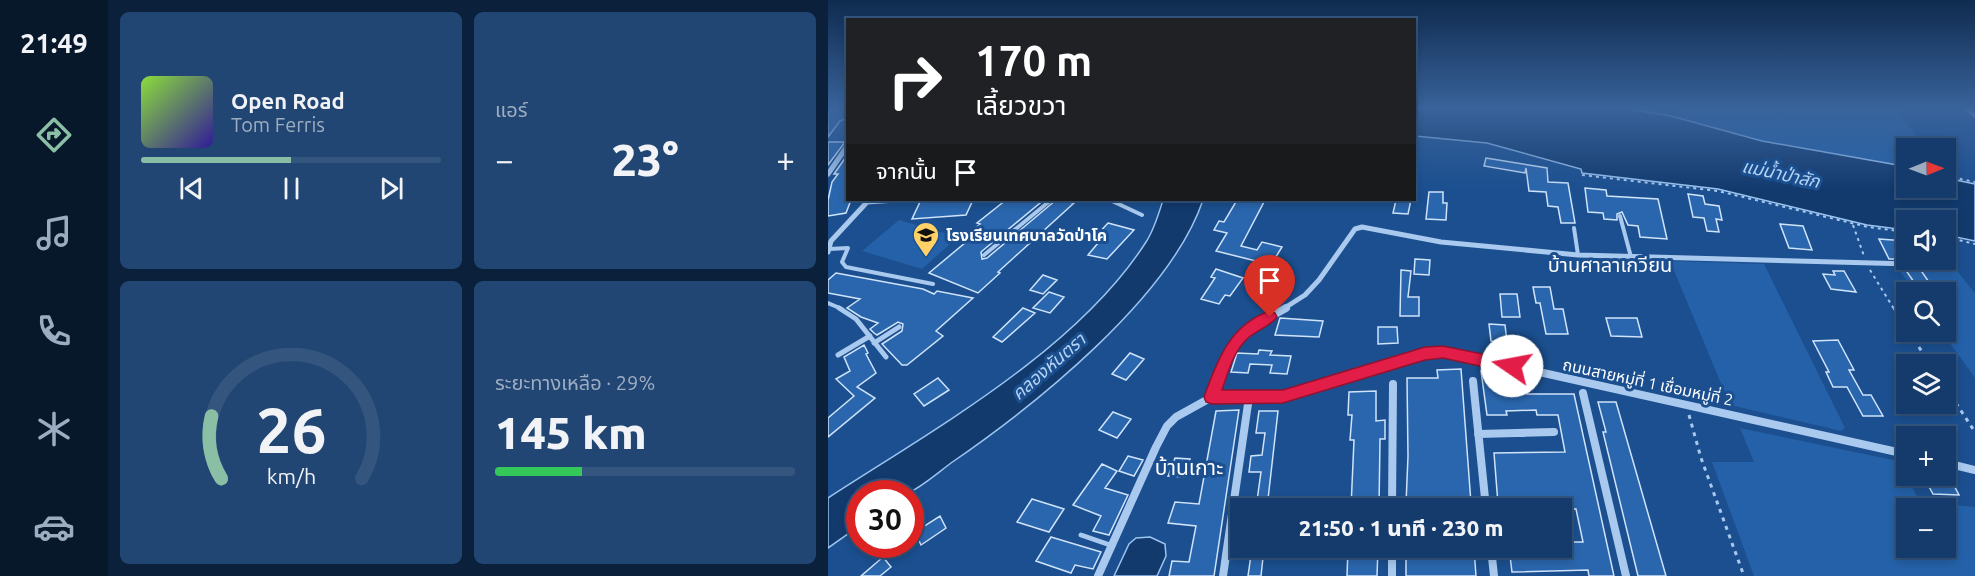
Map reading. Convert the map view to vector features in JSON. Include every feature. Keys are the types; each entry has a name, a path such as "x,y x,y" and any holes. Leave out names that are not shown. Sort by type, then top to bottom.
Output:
{"street":[{"path":"828,174 846,148"},
{"path":"829,251 830,241 868,201"},
{"path":"1212,397 1224,363 1239,337 1254,325 1304,296 1321,279 1355,229 1362,227 1442,242 1578,255 1896,264"},
{"name":"ถนนสายหมู่ที่ 1 เชื่อมหมู่ที่ 2","path":"1098,576 1167,426 1176,417 1212,397 1283,396 1314,389 1425,353 1443,352 1685,403 1896,452"},
{"path":"1473,381 1485,498"},
{"path":"1392,498 1393,384"},
{"path":"1583,393 1626,576"},
{"path":"1223,576 1249,397"},
{"path":"1478,434 1554,432"},
{"path":"1956,465 1975,470"},
{"path":"1392,558 1392,576"},
{"path":"1492,558 1494,576"}],"lane":[{"path":"984,255 1050,201"},
{"path":"1112,201 1142,215"},
{"path":"1620,216 1631,257"},
{"path":"1574,228 1578,255"},
{"path":"829,251 848,248 842,262 846,267 933,284"},
{"path":"828,303 846,309 859,321 886,357"},
{"path":"874,343 899,327"},
{"path":"838,356 870,336"},
{"path":"1081,535 1113,546"}],"path":[{"path":"1582,175 1718,191 1852,224 1896,231"},
{"path":"1956,178 1975,182"},
{"path":"1852,224 1866,264 1896,311"},
{"path":"1956,239 1975,244"},
{"path":"1685,403 1701,458 1744,576"},
{"path":"1956,403 1975,432"}],"shaded area":[{"path":"1743,136 1916,136 1918,138 1896,138 1896,165"},
{"path":"899,220 958,237 922,269 862,251"},
{"path":"1670,261 1764,264 1845,428 1841,431 1730,405"},
{"path":"1899,270 1957,271 1975,293 1975,378 1949,342 1956,342 1956,282 1908,282"},
{"path":"1740,428 1896,461 1896,486 1911,486 1918,498 1896,498 1896,558 1956,558 1956,505 1975,507 1975,576 1754,576 1712,462 1754,462"}],"water":[{"name":"แม่น้ำป่าสัก","path":"1416,136 1743,136 1896,165 1896,198 1956,198 1956,180 1975,184 1975,241 1956,237 1956,210 1896,210 1896,229 1867,225 1718,189 1582,173 1581,169 1487,143"},
{"name":"คลองหันตรา","path":"1163,201 1203,201 1186,237 1161,274 1131,311 1059,381 1021,412 924,483 924,480 856,480 1001,385 1043,352 1082,318 1117,281 1146,242"},
{"path":"846,486 846,535 828,548 828,498"},
{"path":"1150,537 1165,544 1166,556 1157,576 1114,576 1129,544 1136,538"}],"building":[{"path":"828,142 845,142 828,165"},
{"path":"846,157 846,201 851,201 846,213 828,216 828,200 832,182 838,174 834,174"},
{"path":"1486,158 1547,168 1548,182 1568,183 1575,223 1561,223 1558,207 1548,206 1546,192 1529,191 1526,168 1525,173 1484,166"},
{"path":"1585,188 1606,190 1607,196 1658,199 1667,239 1640,237 1638,226 1628,225 1622,212 1617,214 1617,220 1604,219 1603,213 1588,212"},
{"path":"1429,192 1443,192 1443,203 1447,203 1446,220 1426,219"},
{"path":"1688,194 1703,196 1705,204 1719,206 1722,220 1716,219 1719,232 1707,231 1704,218 1693,217"},
{"path":"973,201 966,215 912,219 920,202"},
{"path":"1005,201 1040,203 981,252 982,259 987,258 1055,201 1074,203 978,293 929,273 978,232 973,230 980,224 977,223"},
{"path":"1236,201 1264,201 1241,246 1257,250 1262,242 1282,247 1269,268 1254,265 1256,261 1216,251 1227,233 1214,230 1219,221 1224,222"},
{"path":"1396,201 1411,201 1408,214 1393,213"},
{"path":"1108,223 1134,230 1107,259 1088,255 1103,237 1097,235"},
{"path":"1780,224 1803,226 1812,250 1789,248"},
{"path":"1879,239 1896,240 1896,259 1889,259"},
{"path":"1415,259 1430,260 1429,275 1414,274"},
{"path":"1216,269 1243,278 1230,296 1225,295 1219,304 1201,299 1215,278 1211,277"},
{"path":"1401,270 1411,271 1408,297 1419,297 1419,316 1400,316"},
{"path":"1906,270 1921,270 1929,282 1914,282"},
{"path":"1833,271 1844,271 1856,292 1831,289 1823,274 1835,275"},
{"path":"836,273 923,289 934,294 937,291 973,298 936,331 943,336 907,365 902,365 882,344 902,331 903,324 898,322 877,335 874,333 870,329 878,323 861,317 847,308 860,299 828,293 828,280"},
{"path":"1043,275 1057,280 1043,294 1030,290"},
{"path":"1533,287 1550,287 1554,309 1563,309 1568,334 1546,334 1540,303 1536,303"},
{"path":"1049,292 1064,297 1050,313 1033,308"},
{"path":"1500,294 1517,294 1520,317 1502,317"},
{"path":"1023,308 1035,313 1002,342 993,337"},
{"path":"1280,318 1323,321 1319,337 1275,335"},
{"path":"1606,318 1637,318 1642,337 1611,336"},
{"path":"1489,324 1505,325 1507,342 1491,341"},
{"path":"1378,327 1397,327 1398,343 1378,344"},
{"path":"1838,340 1854,370 1849,370 1863,395 1871,395 1883,416 1863,416 1847,387 1833,387 1826,372 1829,372 1813,341"},
{"path":"864,345 876,373 857,387 875,398 828,437 828,418 854,396 836,379 850,371 844,357"},
{"path":"1259,350 1272,351 1270,355 1291,356 1287,374 1270,373 1272,365 1250,364 1248,373 1231,372 1237,353 1258,354"},
{"path":"1130,353 1144,359 1126,380 1112,374"},
{"path":"1461,369 1471,498 1406,498 1407,378 1438,378 1437,370"},
{"path":"1481,371 1492,371 1494,384 1503,384 1503,389 1526,389 1527,394 1574,394 1614,576 1589,576 1588,570 1512,572 1510,558 1572,558 1572,542 1583,542 1576,509 1572,509 1572,498 1498,498 1494,453 1565,452 1558,415 1537,415 1536,410 1506,411 1507,415 1487,415"},
{"path":"938,378 949,390 924,406 914,394"},
{"path":"1376,391 1376,421 1385,420 1385,439 1380,439 1379,498 1351,498 1354,440 1350,440 1352,415 1348,415 1349,392"},
{"path":"1598,402 1616,402 1666,576 1638,576 1603,432 1606,432"},
{"path":"1239,410 1214,576 1169,576 1172,561 1189,562 1196,526 1168,523 1175,502 1199,504 1216,411"},
{"path":"1259,411 1278,411 1268,498 1257,498 1261,472 1249,472 1251,456 1262,455 1265,433 1256,433"},
{"path":"1113,412 1131,419 1117,438 1099,430"},
{"path":"1128,456 1143,460 1134,476 1119,471"},
{"path":"1175,458 1190,459 1185,477 1168,476"},
{"path":"1102,464 1117,471 1105,488 1128,495 1109,535 1093,531 1101,516 1073,505"},
{"path":"1929,486 1954,486 1959,495 1933,494"},
{"path":"1032,499 1064,509 1049,532 1017,522"},
{"path":"940,516 946,528 924,543 924,526"},
{"path":"1051,537 1101,552 1093,569 1075,565 1071,573 1036,561"},
{"path":"882,558 891,567 880,576 861,576"},
{"path":"1251,558 1263,558 1261,576 1248,576"},
{"path":"1348,558 1378,558 1377,576 1347,576"},
{"path":"1406,558 1475,558 1476,576 1406,576"}],"place":[{"name":"โรงเรียนเทศบาลวัดป่าโค","path":"926,258"}],"district":[{"name":"บ้านศาลาเกวียน","path":"1610,264"},
{"name":"บ้านเกาะ","path":"1189,467"}],"route":[{"path":"1270,317 1254,325 1239,337 1224,363 1212,397 1283,396 1314,389 1425,353 1443,352 1512,366"}]}
